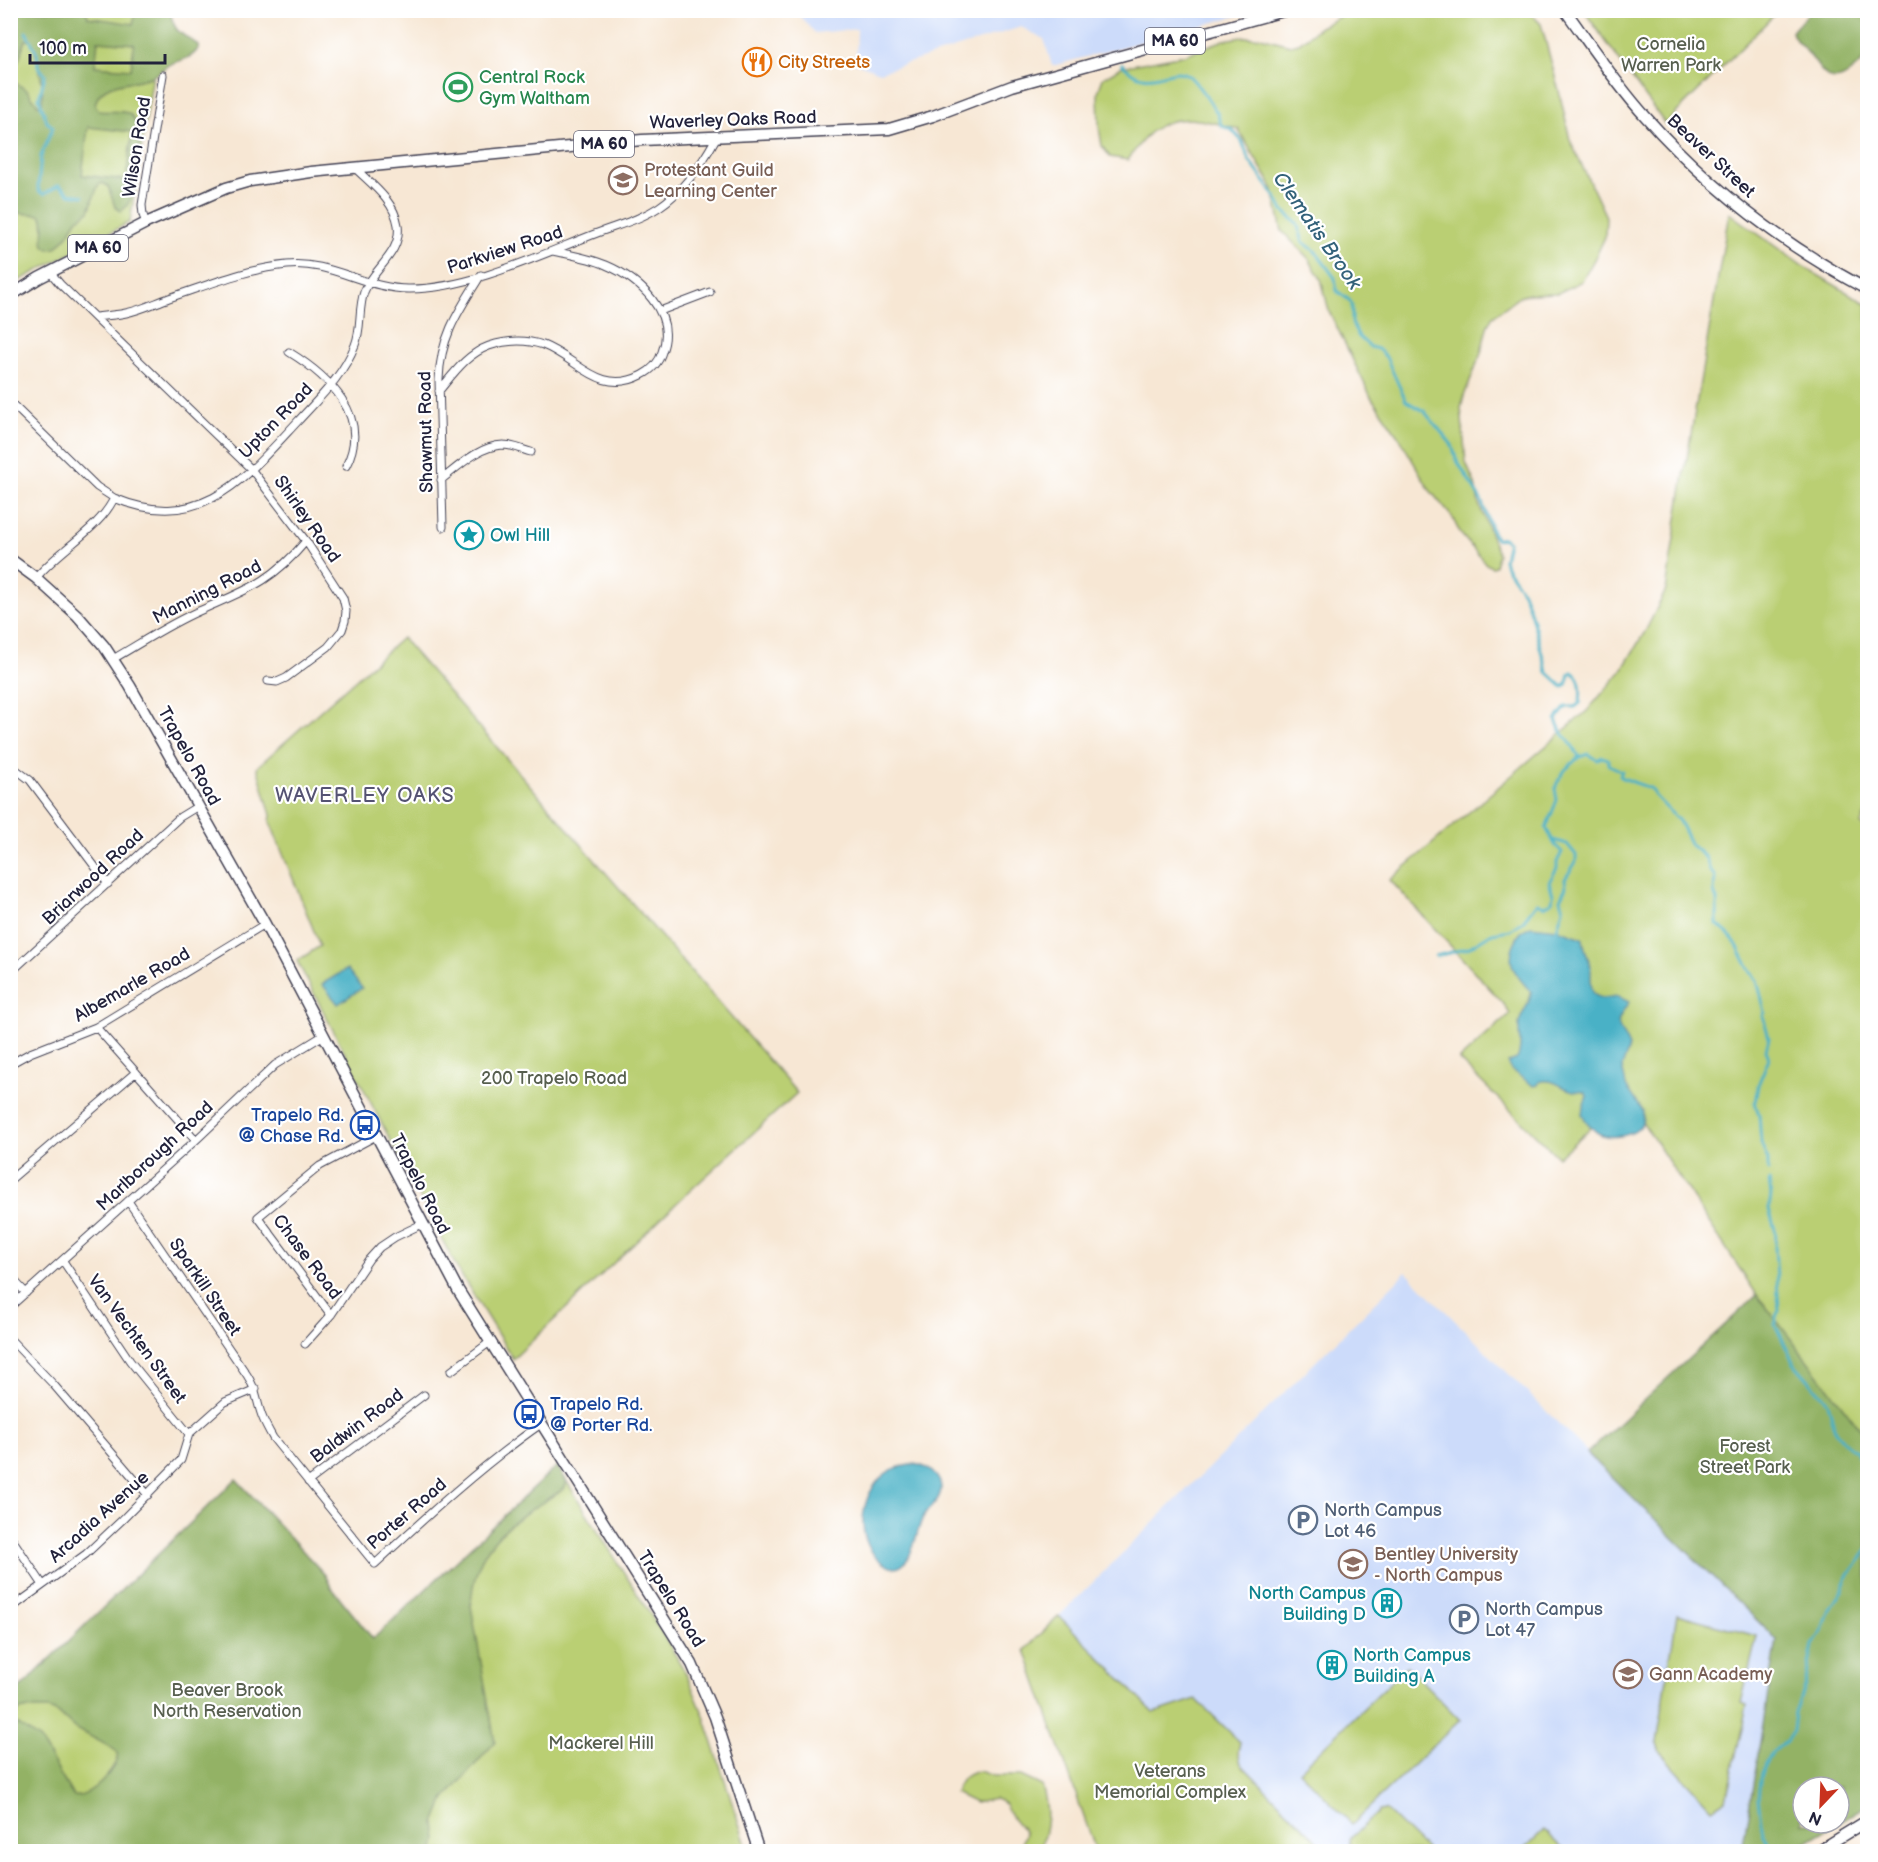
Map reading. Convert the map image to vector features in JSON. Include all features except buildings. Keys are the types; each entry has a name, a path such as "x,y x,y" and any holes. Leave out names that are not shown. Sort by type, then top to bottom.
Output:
{"main road":[{"name":"Waverley Oaks Road","path":"10,296 50,272 146,223 226,188 250,181 355,168 642,140 899,127 1020,83 1287,10"},
{"name":"Beaver Street","path":"1565,10 1644,116 1703,175 1782,238 1868,290"},
{"name":"Trapelo Road","path":"10,559 36,578 77,615 113,659 138,698 265,924 458,1290 699,1677 720,1730 759,1851"},
{"path":"1816,1851 1868,1820"}],"street":[{"name":"Wilson Road","path":"146,223 142,205 164,75"},
{"name":"Parkview Road","path":"95,317 128,313 232,276 286,265 316,266 393,288 410,289 454,284 553,251 638,219 660,207 686,182 708,153 716,138"},
{"name":"Upton Road","path":"10,402 97,487 114,498 153,509 182,508 211,500 229,489 252,469 332,385 344,369 355,345 361,322 363,295 369,283 391,254 398,236 399,226 396,217 386,199 355,168"},
{"path":"439,391 461,364 477,351 498,343 518,340 544,346 585,372 604,380 621,382 638,377 653,368 662,353 666,331 660,311 642,289 616,270 596,261 553,251"},
{"name":"Shirley Road","path":"50,272 252,469 306,541 343,598 346,611 345,621 342,630 328,646 286,678 277,682 268,681"},
{"name":"Shawmut Road","path":"442,527 439,371 443,345 457,314 481,276"},
{"path":"660,311 710,292"},
{"path":"288,352 332,385 348,411 354,432 354,448 346,466"},
{"path":"441,480 473,456 490,447 510,446 531,452"},
{"path":"36,578 51,561 100,518 114,498"},
{"name":"Manning Road","path":"113,659 198,611 250,590 274,574 306,541"},
{"path":"10,765 30,780 108,884"},
{"name":"Briarwood Road","path":"10,973 180,817 198,806"},
{"name":"Albemarle Road","path":"10,1064 30,1053 96,1027 265,924"},
{"path":"96,1027 196,1140"},
{"name":"Marlborough Road","path":"10,1307 196,1140 275,1065 324,1035"},
{"path":"10,1180 135,1072"},
{"name":"Chase Road","path":"331,1315 258,1217 320,1166 376,1136"},
{"name":"Sparkill Street","path":"128,1201 256,1389"},
{"path":"305,1344 331,1315 380,1247 422,1224"},
{"name":"Van Vechten Street","path":"63,1261 130,1361 189,1434"},
{"path":"10,1276 26,1293"},
{"path":"10,1339 53,1384 148,1495"},
{"path":"451,1371 490,1342"},
{"path":"189,1434 225,1402 256,1389"},
{"name":"Porter Road","path":"256,1389 263,1418 273,1438 375,1564 469,1480 541,1424"},
{"name":"Baldwin Road","path":"308,1482 424,1395"},
{"name":"Arcadia Avenue","path":"10,1609 86,1554 148,1495 181,1460 189,1434"},
{"path":"10,1536 43,1585"}],"shaded area":[{"path":"795,11 1255,11 1052,66 1044,39 1021,27 880,72 856,63 857,29 815,33"},
{"path":"1406,1272 1777,1640 1742,1851 1327,1851 1241,1764 1239,1747 1154,1714 1059,1616"}],"green space":[{"path":"11,10 86,11 88,17 133,24 136,11 170,11 174,25 180,33 199,46 192,55 170,64 153,76 110,87 98,97 95,106 99,111 128,113 136,123 139,165 133,194 128,205 121,211 115,207 108,186 103,183 98,185 89,211 77,220 68,235 56,248 49,249 44,246 44,222 41,215 18,213 11,186 11,80 27,90 41,106 42,82 31,41 25,40 19,60 15,62 11,59 11,28 17,22 11,15","holes":["98,41 134,44 131,69 95,66","88,127 132,132 126,180 82,175"]},
{"path":"1527,10 1541,24 1570,140 1606,217 1605,237 1582,281 1558,293 1529,294 1519,297 1492,317 1464,396 1461,408 1466,463 1498,554 1495,566 1492,567 1486,564 1460,533 1452,517 1429,489 1399,437 1371,397 1329,311 1321,279 1309,259 1282,231 1272,186 1238,129 1194,120 1172,121 1149,134 1128,160 1110,157 1102,146 1098,92 1103,78 1121,67 1184,55 1224,40 1242,37 1261,37 1290,45 1299,43 1320,27 1350,11"},
{"path":"10,11 163,11 130,222 11,285"},
{"name":"Cornelia Warren Park","path":"1584,11 1778,11 1665,124"},
{"path":"1809,11 1867,11 1869,38 1867,53 1852,71 1844,76 1837,79 1827,76 1793,36 1792,32"},
{"path":"1729,213 1804,267 1867,304 1868,808 1861,824 1868,833 1867,1438 1757,1295 1626,1097 1558,1157 1459,1060 1510,1014 1503,1003 1390,880 1588,710 1622,670 1646,630 1666,590"},
{"name":"200 Trapelo Road","path":"402,638 797,1093 682,1198 513,1359 458,1270 297,961 320,946 270,822 271,815 257,767"},
{"name":"Forest Street Park","path":"1757,1295 1867,1438 1867,1805 1851,1815 1851,1775 1791,1775 1791,1835 1818,1835 1791,1851 1742,1851 1777,1640 1587,1453"},
{"name":"Beaver Brook North Reservation","path":"557,1466 687,1675 704,1716 748,1851 11,1852 11,1697 236,1479 325,1575 331,1587 373,1639"},
{"name":"Beaver Brook North Reservation","path":"557,1466 567,1482 564,1489 513,1523 488,1549 479,1565 471,1606 495,1742 445,1799 435,1823 437,1840 433,1851 11,1851 11,1697 236,1479 325,1575 331,1587 373,1639","holes":["23,1709 49,1709 58,1713 73,1727 118,1753 113,1767 102,1782 80,1796 73,1796 40,1740 16,1723 14,1717"]},
{"path":"1677,1614 1757,1636 1741,1703 1747,1705 1726,1800 1712,1809 1660,1752 1657,1743"},
{"name":"Veterans Memorial Complex","path":"1059,1616 1154,1713 1196,1699 1240,1742 1238,1752 1241,1764 1327,1851 1096,1851 1025,1650"},
{"path":"1407,1666 1460,1720 1352,1824 1299,1771"},
{"path":"979,1771 993,1776 1021,1776 1042,1786 1047,1819 1040,1851 1018,1851 1025,1834 1013,1820 1005,1804 995,1799 975,1803 955,1793 964,1778"},
{"path":"1386,1810 1428,1851 1358,1851 1351,1845 1350,1839 1379,1811"},
{"path":"1544,1830 1566,1851 1522,1851"}],"water":[{"path":"1531,926 1557,929 1583,939 1590,964 1592,991 1598,997 1617,996 1629,1002 1618,1025 1629,1047 1622,1067 1626,1086 1643,1111 1641,1125 1634,1132 1613,1136 1598,1133 1582,1115 1587,1096 1585,1092 1569,1090 1548,1081 1539,1082 1534,1086 1511,1070 1507,1063 1517,1059 1519,1055 1519,1024 1531,992 1514,969 1512,950 1519,934"},
{"path":"347,969 362,988 338,1004 322,984"},
{"path":"915,1464 927,1468 936,1476 940,1481 940,1493 922,1519 909,1558 897,1568 889,1567 871,1551 866,1540 863,1516 866,1504 870,1493 885,1474 895,1468"}],"waterway":[{"path":"26,32 37,53 38,66 45,75 39,98 47,122 53,127 41,156 38,188 44,194 59,185 70,194 83,196"},
{"name":"Clematis Brook","path":"1122,64 1141,77 1150,78 1173,72 1188,75 1212,105 1222,126 1231,129 1242,141 1249,160 1283,211 1297,223 1303,242 1315,251 1335,278 1337,291 1352,304 1352,323 1359,337 1386,357 1406,401 1424,411 1452,445 1456,459 1481,500 1493,534 1497,539 1503,538 1508,542 1504,559 1506,567 1523,592 1547,672 1563,687 1567,684 1569,674 1572,672 1578,678 1581,690 1580,703 1575,707 1566,707 1556,720 1561,730 1579,757 1589,754 1597,760 1602,757 1608,759 1609,765 1622,771 1620,776 1652,789 1655,796 1679,821 1691,845 1706,858 1710,871 1715,876 1717,924 1733,939 1750,972 1757,980 1765,1012 1763,1016 1769,1038 1766,1050 1769,1058 1758,1085 1755,1102 1759,1115 1761,1143 1768,1160 1768,1171"},
{"path":"1436,956 1468,948 1492,933 1510,930 1523,921 1537,903 1544,906 1552,902 1553,895 1549,882 1562,852 1555,845 1546,828 1557,800 1555,789 1557,783 1565,770 1579,757"},
{"path":"1553,840 1567,844 1576,855 1576,862 1565,879 1566,887 1560,899 1563,909 1557,929"},
{"name":"Clematis Brook","path":"1769,1181 1771,1195 1769,1209 1776,1233 1779,1311 1775,1324 1793,1362 1828,1402 1835,1431 1849,1447 1856,1451 1862,1462 1863,1470 1868,1474"},
{"path":"1773,1852 1763,1834 1761,1823 1758,1798 1761,1772 1773,1752 1787,1740 1793,1731 1795,1712 1805,1685 1813,1645 1823,1630 1830,1609 1843,1589 1848,1576 1868,1549"},
{"path":"10,1847 20,1852"}],"place":[{"name":"City Streets","path":"757,62"},
{"name":"Central Rock Gym Waltham","path":"458,87"},
{"name":"Protestant Guild Learning Center","path":"623,180"},
{"name":"Owl Hill","path":"469,535"},
{"name":"Trapelo Rd. @ Chase Rd.","path":"365,1125"},
{"name":"Trapelo Rd. @ Porter Rd.","path":"529,1414"},
{"name":"North Campus Lot 46","path":"1303,1520"},
{"name":"Bentley University - North Campus","path":"1353,1564"},
{"name":"North Campus Building D","path":"1387,1603"},
{"name":"North Campus Lot 47","path":"1464,1619"},
{"name":"North Campus Building A","path":"1332,1665"},
{"name":"Gann Academy","path":"1628,1674"}],"district":[{"name":"WAVERLEY OAKS","path":"365,796"}],"park label":[{"name":"Mackerel Hill","path":"601,1743"}]}
